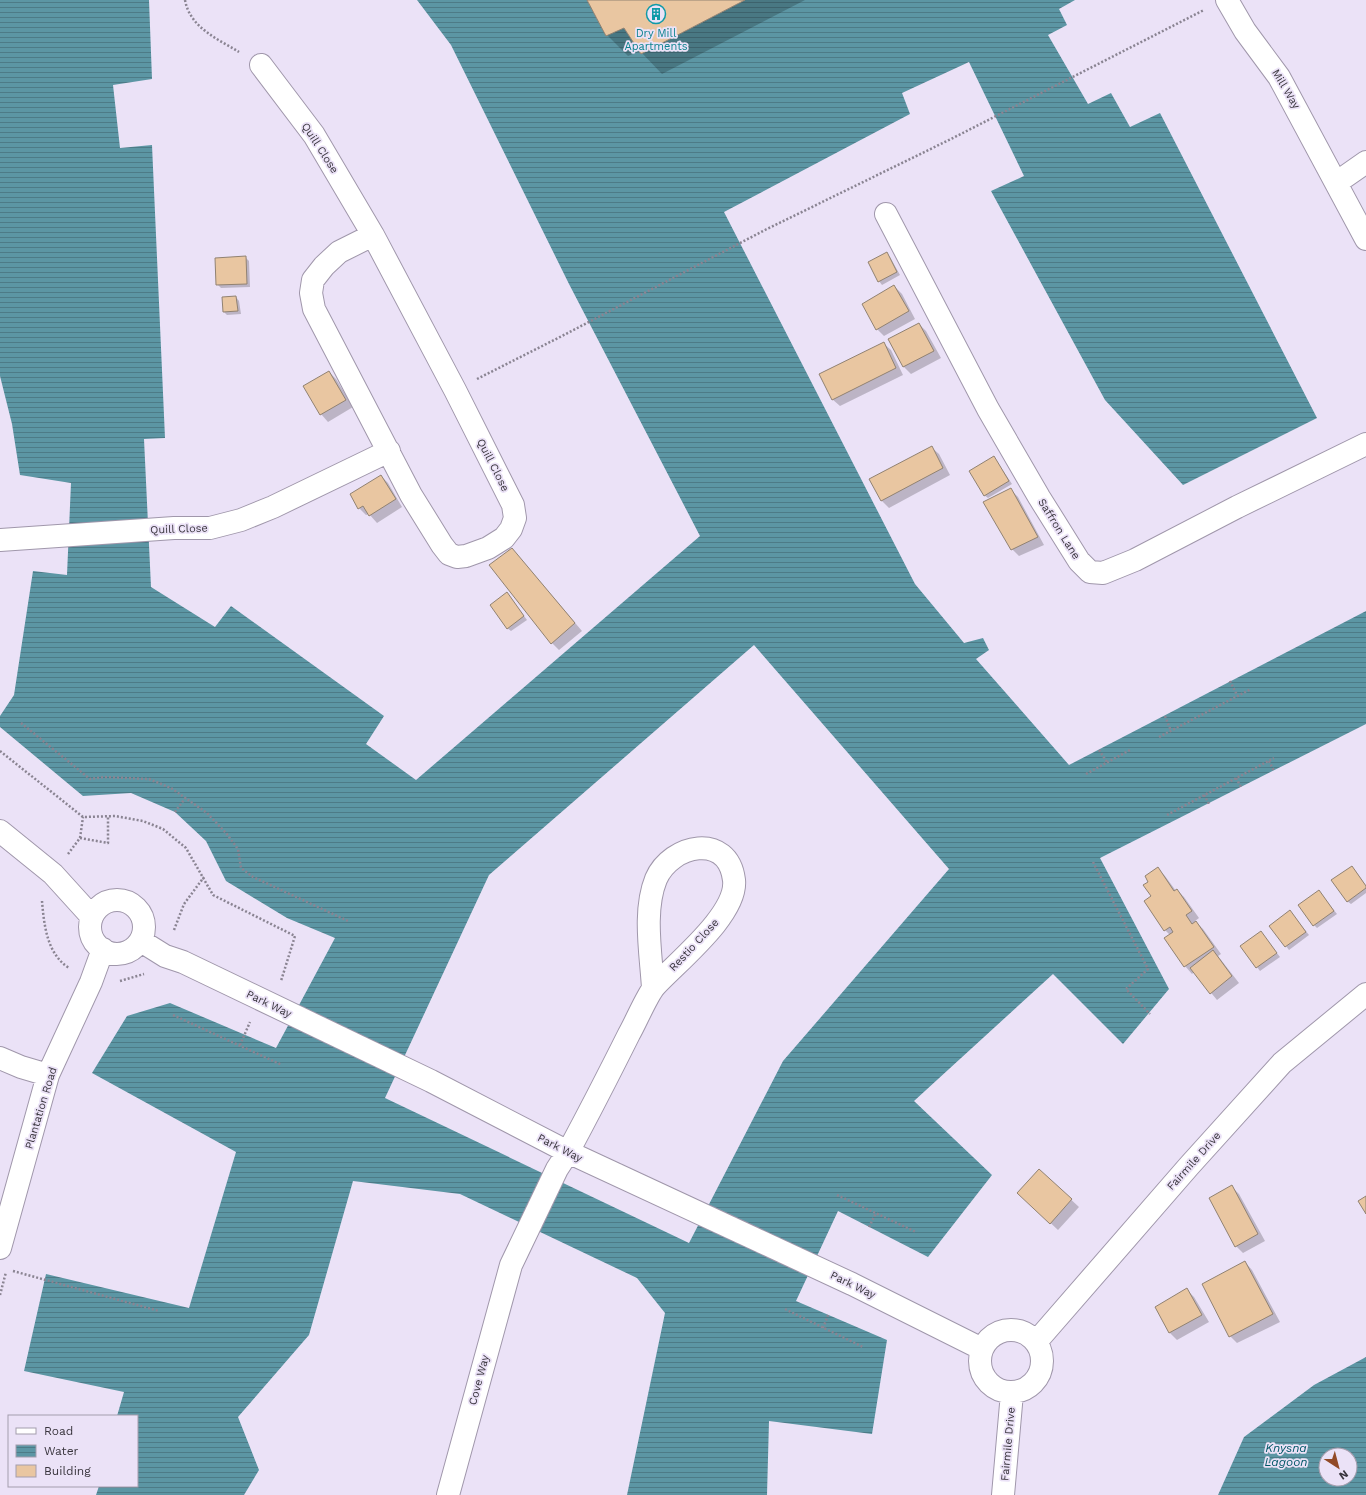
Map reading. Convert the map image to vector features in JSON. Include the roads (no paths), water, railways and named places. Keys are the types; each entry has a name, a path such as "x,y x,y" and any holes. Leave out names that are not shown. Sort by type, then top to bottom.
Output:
{"street":[{"name":"Mill Way","path":"1218,4 1245,31 1280,77 1366,239"},
{"name":"Quill Close","path":"260,65 314,135 373,236 455,390 513,505 514,518 511,529 504,538 488,548 466,556 457,557 450,554 442,545 411,495 314,309 312,293 313,280 324,266 339,252 373,236"},
{"path":"1336,183 1366,162"},
{"name":"Saffron Lane","path":"886,214 988,409 1039,497 1079,561 1090,572 1103,573 1130,563 1237,507 1366,444"},
{"name":"Quill Close","path":"0,540 174,528 210,528 241,520 273,507 389,451"},
{"path":"0,831 53,874 92,917"},
{"name":"Restio Close","path":"563,1161 654,988 712,928 726,910 735,887 733,872 728,860 717,850 692,848 677,856 663,868 656,879 651,897 649,921 654,988"},
{"path":"112,900 121,900 130,903 142,915 144,924 141,941 136,946 123,952 116,953 103,949 96,943 92,935 92,917 97,909 104,903 112,900"},
{"name":"Park Way","path":"141,941 165,956 183,962 274,1007 431,1081 563,1161 690,1209 852,1284 982,1349"},
{"name":"Plantation Road","path":"0,1248 48,1075 91,982 103,949"},
{"name":"Fairmile Drive","path":"1036,1342 1189,1166 1282,1062 1366,994"},
{"path":"0,1058 21,1067 48,1075"},
{"name":"Cove Way","path":"448,1495 511,1265 563,1161"},
{"path":"1014,1329 1026,1333 1036,1342 1042,1352 1043,1363 1040,1374 1033,1384 1024,1390 1012,1393 1000,1391 989,1384 982,1374 979,1361 982,1349 989,1338 1001,1331 1014,1329"},
{"name":"Fairmile Drive","path":"1003,1495 1012,1393"}],"water":[{"path":"0,0 149,0 152,79 113,85 120,148 152,145 165,438 144,439 151,587 215,627 231,606 384,716 366,744 416,780 700,536 569,284 451,45 417,0 587,0 606,35 624,28 641,54 745,0 1075,0 1059,9 1067,25 1048,35 1088,104 1111,93 1130,127 1160,113 1317,418 1183,485 1105,400 991,191 1024,176 969,62 902,93 910,114 724,212 915,584 964,643 983,638 989,650 976,659 1069,765 1366,611 1366,724 1100,858 1169,989 1123,1044 1053,974 914,1101 992,1175 928,1257 838,1211 796,1301 887,1340 872,1434 769,1421 767,1495 627,1495 665,1313 637,1278 460,1194 353,1181 309,1335 238,1417 259,1470 244,1495 96,1495 99,1487 138,1487 138,1415 117,1415 124,1392 24,1371 46,1274 189,1308 236,1152 92,1073 127,1016 170,1003 276,1048 335,938 287,918 226,881 206,841 175,812 131,793 83,796 0,727 0,716 14,695 33,571 67,575 71,483 20,475 12,424 0,376","holes":["754,645 949,869 783,1061 689,1243 385,1098 489,875"]},
{"name":"Knysna Lagoon","path":"1366,1357 1366,1495 1218,1495 1244,1437 1314,1385"}],"place":[{"name":"Dry Mill Apartments","path":"656,14"}]}
